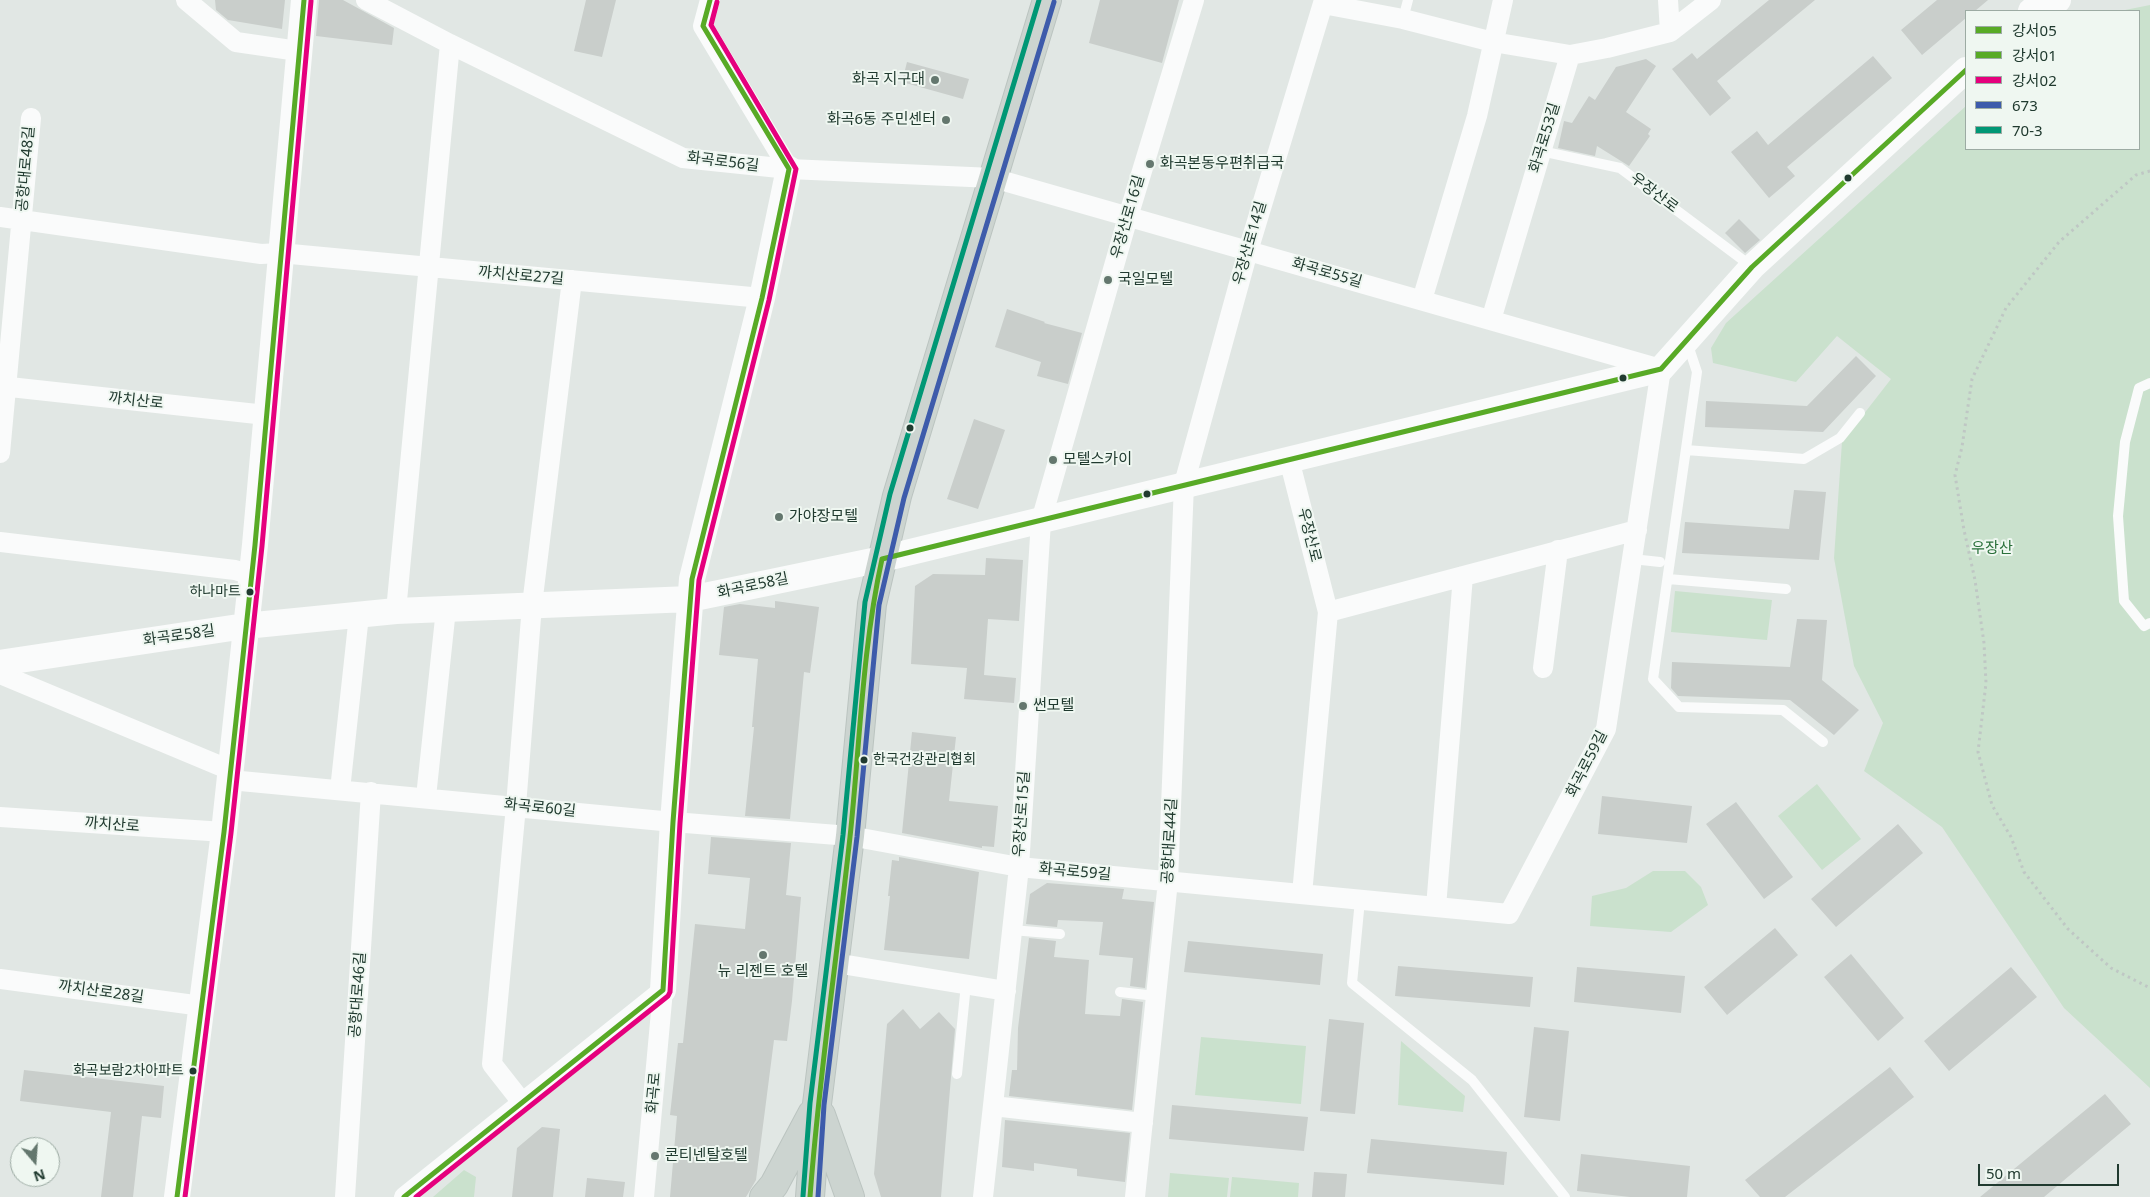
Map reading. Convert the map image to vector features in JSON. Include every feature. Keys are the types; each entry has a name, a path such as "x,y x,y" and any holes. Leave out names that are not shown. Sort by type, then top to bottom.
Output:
{"main road":[{"path":"810,1197 817,1104 850,836 872,604 897,496 1047,0"},
{"path":"764,1197 774,1184 817,1104"},
{"path":"817,1104 850,1197"}],"street":[{"path":"186,0 236,42 298,51"},
{"path":"177,1197 224,832 251,575 304,0"},
{"name":"화곡로56길","path":"366,0 450,44 684,158 789,169 993,178"},
{"path":"404,1197 663,990 673,822 692,579 762,298 789,169 703,26 710,0"},
{"name":"우장산로16길","path":"1041,521 1128,216 1194,0"},
{"path":"1422,300 1477,116 1502,0"},
{"path":"1668,0 1670,32"},
{"path":"1570,55 1670,32 1711,0"},
{"path":"2033,10 2058,0"},
{"name":"우장산로14길","path":"1184,484 1248,251 1324,2 1493,42 1570,55"},
{"path":"396,611 450,44"},
{"name":"화곡로53길","path":"1491,320 1570,55"},
{"path":"882,559 1661,369 1752,267 1965,71"},
{"name":"공항대로48길","path":"0,453 3,387 31,118"},
{"name":"화곡로55길","path":"993,178 1661,369"},
{"name":"공항대로48길","path":"0,218 21,221"},
{"path":"21,221 261,254 280,253"},
{"name":"까치산로27길","path":"280,253 762,298"},
{"path":"522,1101 492,1064 532,606 572,280"},
{"name":"화곡로59길","path":"850,836 1019,867 1509,914 1606,729 1661,369"},
{"name":"까치산로","path":"3,387 266,415"},
{"name":"우장산로","path":"1289,459 1328,612"},
{"name":"공항대로44길","path":"1135,1197 1168,881 1184,484"},
{"name":"우장산로15길","path":"983,1197 1019,867 1041,521"},
{"path":"1302,894 1328,612 1637,530"},
{"path":"0,542 235,570 251,575"},
{"path":"1543,668 1558,550"},
{"name":"화곡로58길","path":"0,663 245,626 396,611 690,599 882,559"},
{"path":"1436,907 1463,576"},
{"path":"426,798 446,609"},
{"path":"340,790 359,615"},
{"path":"0,674 230,775"},
{"name":"화곡로60길","path":"230,775 340,790 673,822 850,836"},
{"name":"공항대로46길","path":"345,1197 371,792"},
{"name":"까치산로","path":"0,817 224,832"},
{"path":"835,963 1006,991"},
{"name":"까치산로28길","path":"0,979 202,1006"},
{"name":"화곡로","path":"644,1197 663,990"},
{"path":"993,1106 1143,1124"}],"lane":[{"path":"1403,20 1408,0"},
{"name":"우장산로","path":"1541,152 1620,168 1752,267"},
{"path":"1686,341 1697,372 1653,679 1679,707 1783,710 1823,742"},
{"path":"2150,383 2139,388 2125,442 2118,516 2124,601 2144,626 2150,623"},
{"path":"1686,450 1804,459 1840,438 1860,413"},
{"path":"1632,559 1660,562"},
{"path":"1668,579 1786,589"},
{"path":"1360,900 1352,983 1472,1080 1565,1197"},
{"path":"1012,930 1060,934"},
{"path":"957,1074 966,984"},
{"path":"1120,992 1156,996"}],"path":[{"path":"2150,171 2136,175 2059,242 2006,308 1972,379 1956,475 1984,643 1986,683 1978,752 1992,805 2011,837 2024,872 2068,929 2111,968 2150,988"}],"green space":[{"name":"우장산","path":"2150,5 2150,1088 2064,1008 1942,827 1864,771 1883,723 1854,666 1834,558 1842,442 1891,379 1837,336 1796,382 1713,363 1711,348 1726,323 1965,107 1965,150 2140,150 2140,10 2125,10"},
{"path":"1675,591 1772,600 1767,640 1671,632"},
{"path":"1817,784 1861,839 1822,870 1778,816"},
{"path":"1653,871 1685,871 1701,887 1708,905 1671,932 1590,926 1592,896 1626,888"},
{"path":"1201,1037 1306,1046 1301,1104 1195,1095"},
{"path":"1401,1041 1465,1096 1463,1112 1398,1105"},
{"path":"464,1170 476,1177 474,1197 433,1197"},
{"path":"1170,1173 1229,1178 1227,1197 1168,1197"},
{"path":"1232,1177 1299,1183 1298,1197 1230,1197"}],"building":[{"path":"215,0 285,0 282,29 228,20 216,10"},
{"path":"319,0 343,0 394,28 392,45 316,36"},
{"path":"586,0 616,0 602,57 574,51"},
{"path":"1100,0 1179,0 1162,63 1089,43"},
{"path":"1769,0 1815,0 1717,81 1731,98 1710,116 1672,69 1692,53 1697,59"},
{"path":"1937,0 1988,0 1976,10 1965,10 1965,19 1922,55 1901,30"},
{"path":"1873,56 1892,78 1787,167 1795,176 1769,198 1731,152 1757,131 1768,145"},
{"path":"1646,59 1656,66 1626,112 1651,129 1648,134 1650,136 1629,166 1597,146 1595,156 1558,148 1564,121 1572,123 1589,96 1595,100 1616,67"},
{"name":"화곡 지구대","path":"907,62 969,79 963,99 902,82"},
{"path":"1739,219 1760,240 1745,253 1725,233"},
{"path":"1007,309 1044,323 1082,333 1068,384 1037,376 1041,362 995,347"},
{"path":"1856,356 1876,376 1823,432 1705,427 1706,401 1807,406"},
{"path":"974,419 1005,430 978,509 947,499"},
{"path":"1794,490 1826,492 1819,560 1682,553 1685,522 1789,529"},
{"path":"986,558 1023,560 1019,621 988,619 984,675 1016,678 1014,703 964,699 967,668 911,664 915,586 933,574 985,575"},
{"path":"775,601 819,607 810,673 804,672 790,819 745,816 754,727 752,727 758,659 719,655 724,607 740,604 775,608"},
{"path":"1797,619 1827,620 1822,680 1859,710 1834,735 1790,700 1678,696 1671,688 1672,662 1790,667"},
{"path":"912,732 956,737 949,801 998,806 994,847 982,846 982,848 902,833"},
{"path":"1602,796 1692,806 1687,843 1598,834"},
{"path":"1736,802 1793,877 1764,899 1706,824"},
{"path":"1898,824 1923,853 1836,927 1811,899"},
{"path":"711,837 791,843 786,895 801,897 792,1001 787,1041 774,1040 756,1180 746,1197 670,1197 677,1116 670,1115 678,1043 683,1043 695,924 745,929 750,878 708,874"},
{"path":"899,857 979,872 969,959 884,950 892,860 899,861"},
{"path":"1047,883 1124,889 1122,899 1154,902 1145,988 1130,986 1133,958 1099,955 1103,922 1058,920 1057,927 1026,924 1030,894"},
{"path":"1775,928 1798,955 1727,1015 1704,987"},
{"path":"1029,938 1056,941 1054,957 1089,960 1085,1014 1120,1016 1122,999 1143,1002 1132,1110 1009,1096 1012,1070 1017,1070 1018,1028"},
{"path":"1188,941 1323,954 1320,985 1184,972"},
{"path":"1851,954 1904,1018 1878,1041 1824,977"},
{"path":"1398,966 1533,977 1530,1007 1395,996"},
{"path":"1577,967 1685,976 1681,1013 1574,1002"},
{"path":"2011,967 2037,997 1949,1071 1924,1041"},
{"path":"903,1009 920,1029 939,1012 955,1029 941,1197 881,1197 874,1174 887,1024"},
{"path":"1329,1019 1364,1023 1355,1114 1320,1111"},
{"path":"1534,1027 1569,1031 1560,1121 1524,1117"},
{"path":"1890,1067 1914,1097 1785,1197 1760,1197 1745,1180"},
{"path":"24,1070 164,1086 161,1118 142,1116 133,1197 101,1197 111,1112 20,1101"},
{"path":"2105,1094 2131,1124 2044,1197 1980,1197"},
{"path":"1172,1105 1308,1117 1304,1151 1169,1139"},
{"path":"1005,1120 1130,1133 1125,1182 1077,1176 1077,1169 1034,1163 1034,1171 1002,1167"},
{"path":"542,1127 560,1129 553,1197 512,1197 517,1148"},
{"path":"1371,1139 1507,1152 1504,1185 1367,1173"},
{"path":"1581,1154 1690,1166 1687,1197 1630,1197 1577,1191"},
{"path":"1314,1172 1347,1174 1345,1197 1312,1197"},
{"path":"587,1178 625,1182 623,1197 585,1197"}],"transit line":[{"name":"강서01","path":"177,1197 224,832 255,545 304,0"},
{"name":"강서01","path":"404,1197 663,990 673,822 692,579 762,298 789,169 703,26 710,0"},
{"name":"70-3","path":"803,1196 810,1103 843,835 865,602 890,494 1039,0"},
{"name":"강서02","path":"185,1197 231,833 262,546 311,1"},
{"name":"강서02","path":"416,1197 668,996 670,992 680,823 699,580 769,300 796,169 711,25 717,2"},
{"name":"673","path":"818,1197 824,1105 857,837 879,605 904,498 1054,2"},
{"name":"강서05","path":"882,559 1661,369 1752,267 1965,71"},
{"name":"강서05","path":"810,1197 823,1062 850,837 866,662 875,593 882,559"}],"place":[{"name":"화곡 지구대","path":"935,80"},
{"name":"화곡6동 주민센터","path":"946,120"},
{"name":"화곡본동우편취급국","path":"1150,164"},
{"name":"국일모텔","path":"1108,280"},
{"name":"모텔스카이","path":"1053,460"},
{"name":"가야장모텔","path":"779,517"},
{"name":"하나마트","path":"250,592"},
{"name":"썬모텔","path":"1023,706"},
{"name":"한국건강관리협회","path":"864,760"},
{"name":"뉴 리젠트 호텔","path":"763,955"},
{"name":"화곡보람2차아파트","path":"193,1071"},
{"name":"콘티넨탈호텔","path":"655,1156"}]}
